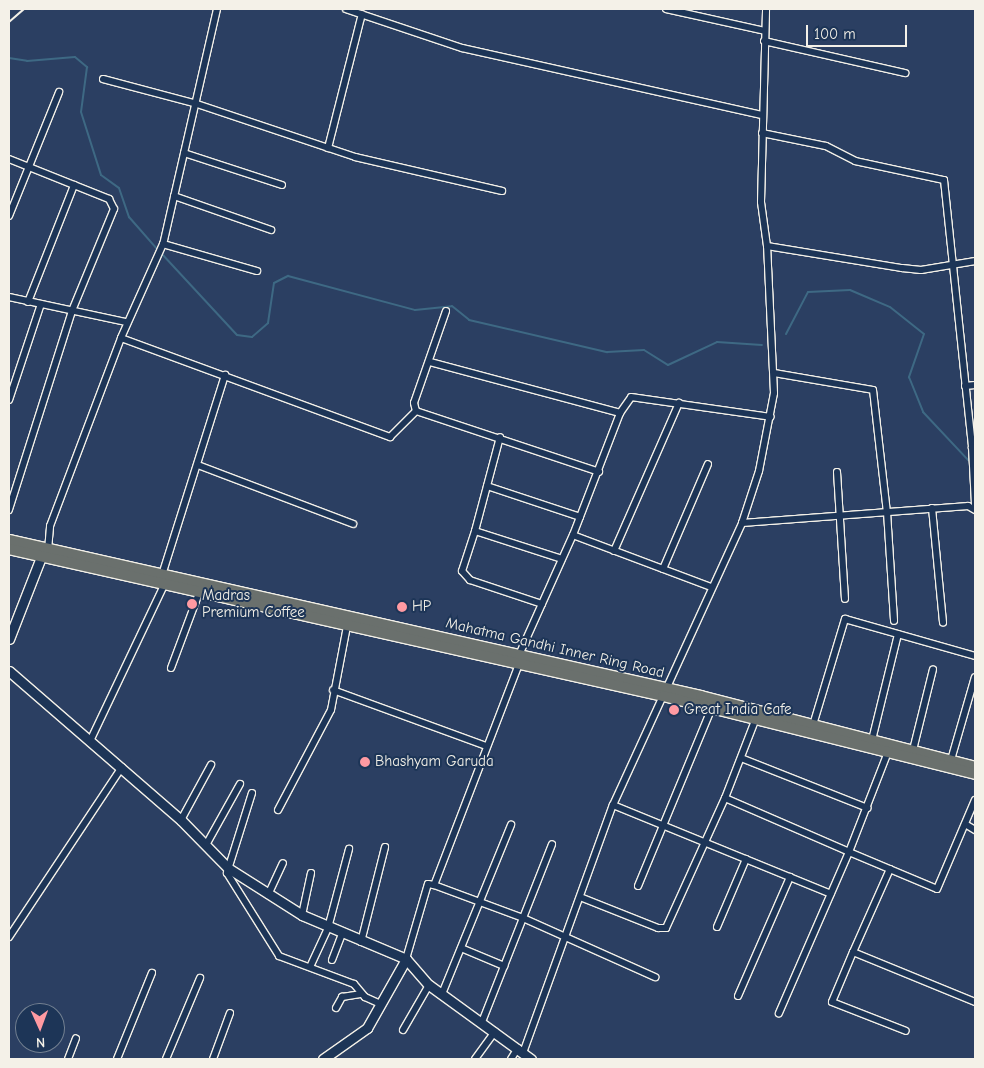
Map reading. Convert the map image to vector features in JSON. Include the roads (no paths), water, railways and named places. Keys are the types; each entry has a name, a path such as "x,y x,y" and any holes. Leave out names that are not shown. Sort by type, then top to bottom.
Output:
{"main road":[{"name":"Mahatma Gandhi Inner Ring Road","path":"9,540 44,554"},
{"name":"Mahatma Gandhi Inner Ring Road","path":"9,549 44,554 519,659 812,725 975,766"},
{"name":"Mahatma Gandhi Inner Ring Road","path":"163,580 200,593 347,626 519,659"},
{"name":"Mahatma Gandhi Inner Ring Road","path":"665,692 712,707 975,774"}],"street":[{"path":"9,639 44,554 50,526 126,322 162,246 184,153 198,104 217,9"},
{"path":"346,9 462,48 761,115"},
{"path":"666,9 764,31"},
{"path":"511,1059 520,1050 580,897 613,805 711,587 742,523 760,472 771,417 774,373 767,246 761,202 761,115 766,9"},
{"path":"328,148 362,14"},
{"path":"764,41 905,73"},
{"path":"104,80 198,104 328,148 502,191"},
{"path":"9,216 59,92"},
{"path":"762,133 826,146 855,161 941,178 946,184 966,386 974,445 975,505"},
{"path":"184,153 282,185"},
{"path":"9,159 109,199 114,209 72,311 9,510"},
{"path":"28,302 74,185"},
{"path":"174,196 270,230"},
{"path":"162,246 257,271"},
{"path":"767,246 921,270 953,263 975,261"},
{"path":"9,298 126,322"},
{"path":"9,400 41,304"},
{"path":"416,410 414,403 430,362 446,311"},
{"path":"121,338 225,375 390,438 416,410"},
{"path":"430,362 620,414"},
{"path":"774,373 873,390 887,512 894,621"},
{"path":"91,739 163,580 225,375"},
{"path":"966,386 975,385"},
{"path":"434,885 519,659 573,536 626,402 634,397 771,417"},
{"path":"614,551 679,403"},
{"path":"416,410 599,472"},
{"path":"500,437 475,531 462,571 470,580 542,604"},
{"path":"663,569 708,464"},
{"path":"198,465 353,524"},
{"path":"836,472 845,599"},
{"path":"487,486 580,517"},
{"path":"742,523 932,508 968,506 975,510"},
{"path":"932,508 943,622"},
{"path":"475,531 562,559"},
{"path":"573,536 711,587"},
{"path":"171,668 200,593"},
{"path":"812,725 846,619 975,656"},
{"path":"278,810 331,710 347,626"},
{"path":"872,740 898,634"},
{"path":"913,750 933,669"},
{"path":"9,671 91,739 182,820 228,868 302,915 342,934 406,959 429,985 531,1059"},
{"path":"952,760 975,677"},
{"path":"334,690 486,746"},
{"path":"638,886 712,707"},
{"path":"580,897 658,928 666,928 725,798 756,718"},
{"path":"779,1013 849,852 888,752"},
{"path":"740,758 867,808"},
{"path":"182,820 211,765"},
{"path":"9,937 122,767"},
{"path":"206,845 240,784"},
{"path":"252,793 227,873 276,953 283,959 354,984 362,994 381,1004"},
{"path":"725,798 937,889 975,800"},
{"path":"613,805 831,894"},
{"path":"965,824 975,830"},
{"path":"442,994 511,825"},
{"path":"482,1022 552,844"},
{"path":"361,942 385,847"},
{"path":"310,967 328,928 349,849"},
{"path":"717,927 746,859"},
{"path":"268,895 283,863"},
{"path":"890,869 852,952 832,1002 906,1031"},
{"path":"302,915 312,873"},
{"path":"738,996 790,877"},
{"path":"323,1059 367,1028 406,959 428,884 523,918 563,939 655,978"},
{"path":"332,960 342,934"},
{"path":"461,948 504,966"},
{"path":"852,952 975,1002"},
{"path":"117,1059 152,973"},
{"path":"166,1059 200,978"},
{"path":"403,1030 429,985"},
{"path":"336,1008 342,997 362,994"},
{"path":"213,1059 230,1013"},
{"path":"475,1058 495,1032"},
{"path":"68,1059 76,1038"},
{"path":"475,1058 484,1059"}],"waterway":[{"path":"9,58 27,61 75,57 87,67 81,112 101,175 119,188 129,217 158,250"},
{"path":"162,254 237,335 252,337 268,323 274,283 288,276 415,310 452,306 469,320 607,352 644,350 668,365 717,342 762,345"},
{"path":"786,334 808,292 850,290 890,307 924,334 909,377 923,412 968,460"}],"railway":[{"path":"9,22 24,9"}],"place":[{"name":"Madras Premium Coffee","path":"192,604"},
{"name":"HP","path":"402,607"},
{"name":"Great India Cafe","path":"674,710"},
{"name":"Bhashyam Garuda","path":"365,762"}]}
